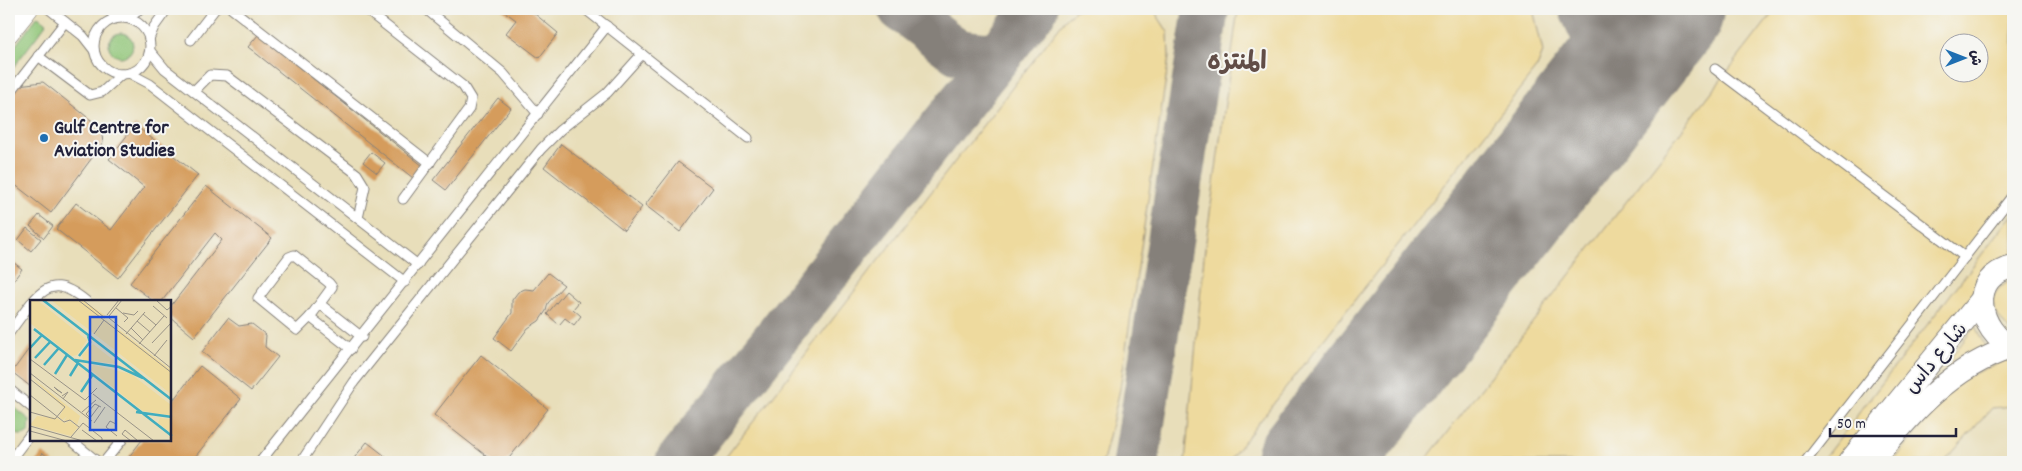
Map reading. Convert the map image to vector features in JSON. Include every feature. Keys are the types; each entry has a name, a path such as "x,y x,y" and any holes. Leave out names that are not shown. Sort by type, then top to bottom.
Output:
{"street":[{"path":"9,34 29,9"},
{"name":"شارع داس","path":"1849,462 1982,298 1984,290 1994,276 2012,266"},
{"path":"1982,298 1983,316 1990,328 2001,341 2012,348"},
{"name":"شارع داس","path":"1872,462 1943,385 1975,362 2012,348"}],"lane":[{"path":"49,9 83,36 94,50 100,64 114,73 125,74 145,81 405,282"},
{"path":"106,9 143,27 149,40 150,51 161,65 418,265"},
{"path":"94,50 95,38 100,28 109,20 123,18 140,9"},
{"path":"149,40 154,27 167,9"},
{"path":"191,40 215,9"},
{"path":"232,9 430,163"},
{"path":"365,9 463,86 470,94 469,109 404,199"},
{"path":"426,9 503,73 538,114"},
{"path":"585,9 748,138"},
{"path":"9,94 65,22"},
{"path":"260,462 362,337 607,26"},
{"path":"38,56 90,94 102,92 125,74 142,65 150,51"},
{"path":"301,462 354,382 541,149 560,130 607,93 642,54"},
{"path":"1715,69 1965,257"},
{"path":"194,91 210,76 222,74 227,76 357,174 365,187 358,218"},
{"path":"1805,462 2013,195"},
{"path":"291,255 298,257 331,285 331,290 320,304 299,329 294,330 258,298 259,293 291,255"},
{"path":"34,300 46,289 62,286 70,289 85,300"},
{"path":"320,304 362,337"},
{"path":"9,333 30,305"},
{"path":"310,317 351,350"},
{"path":"9,389 30,406"},
{"path":"9,462 30,434"},
{"path":"72,441 98,462"},
{"path":"104,462 121,441"},
{"path":"9,445 17,451"}],"green space":[{"path":"38,16 47,23 9,73 9,54"},
{"path":"121,33 130,36 133,45 130,54 121,57 112,54 109,45 112,36"},
{"path":"9,403 30,420 29,431 26,433 19,435 9,429"}],"sand":[{"path":"1077,9 1153,9 1168,32 1169,57 1120,389 1103,462 722,462 1067,17"},
{"path":"1238,9 1533,9 1543,52 1537,67 1228,462 1185,462 1204,256"},
{"path":"1776,9 2013,9 2013,194 1804,462 1424,462"},
{"path":"2013,214 2013,253 1991,269 1852,462 1821,462"},
{"path":"2013,280 2013,333 1996,312 1993,298 1996,292"},
{"path":"1975,326 1986,348 1948,361"},
{"path":"2005,360 2013,362 2013,406 1992,408 1944,462 1893,462 1957,381"}],"building":[{"path":"501,9 529,9 558,33 539,58 506,33 516,20"},
{"path":"258,35 423,166 413,178 248,47"},
{"path":"43,82 101,128 103,143 51,213 9,180 9,98 18,85"},
{"path":"498,98 511,108 446,190 433,180"},
{"path":"135,125 198,175 118,278 56,229 76,203 111,230 144,187 109,159"},
{"path":"561,144 642,207 624,230 544,167"},
{"path":"371,152 385,163 377,173 363,162"},
{"path":"678,162 713,188 680,232 645,205"},
{"path":"206,186 272,238 194,337 171,318 171,306 222,240 215,233 163,300 152,300 130,283"},
{"path":"39,215 53,226 44,238 30,226"},
{"path":"27,228 41,239 31,251 18,240"},
{"path":"9,259 22,269 13,281 9,278"},
{"path":"548,273 564,285 548,303 546,311 539,321 528,328 511,351 494,338 512,313 512,300 518,292 525,289 534,290"},
{"path":"566,291 579,302 573,309 581,316 574,325 565,318 559,325 547,314"},
{"path":"228,318 239,326 252,324 266,335 265,347 278,357 251,391 202,352"},
{"path":"30,347 30,386 12,372"},
{"path":"481,355 548,409 506,462 494,462 434,415"},
{"path":"200,366 241,399 191,462 134,462 128,458 141,441 171,441 171,403"},
{"path":"367,442 393,462 351,462"},
{"path":"43,453 54,462 36,462"}],"taxiway":[{"path":"901,9 958,52 985,55 1001,53"},
{"path":"678,462 1035,9"},
{"path":"1136,462 1206,9"},
{"path":"1576,125 1598,79 1596,39 1582,9"},
{"path":"1617,9 1626,11 1636,9"}],"runway":[{"path":"1313,462 1667,9"}],"place":[{"name":"Gulf Centre for Aviation Studies","path":"44,138"}],"district":[{"name":"المنتزه","path":"1237,60"}]}
